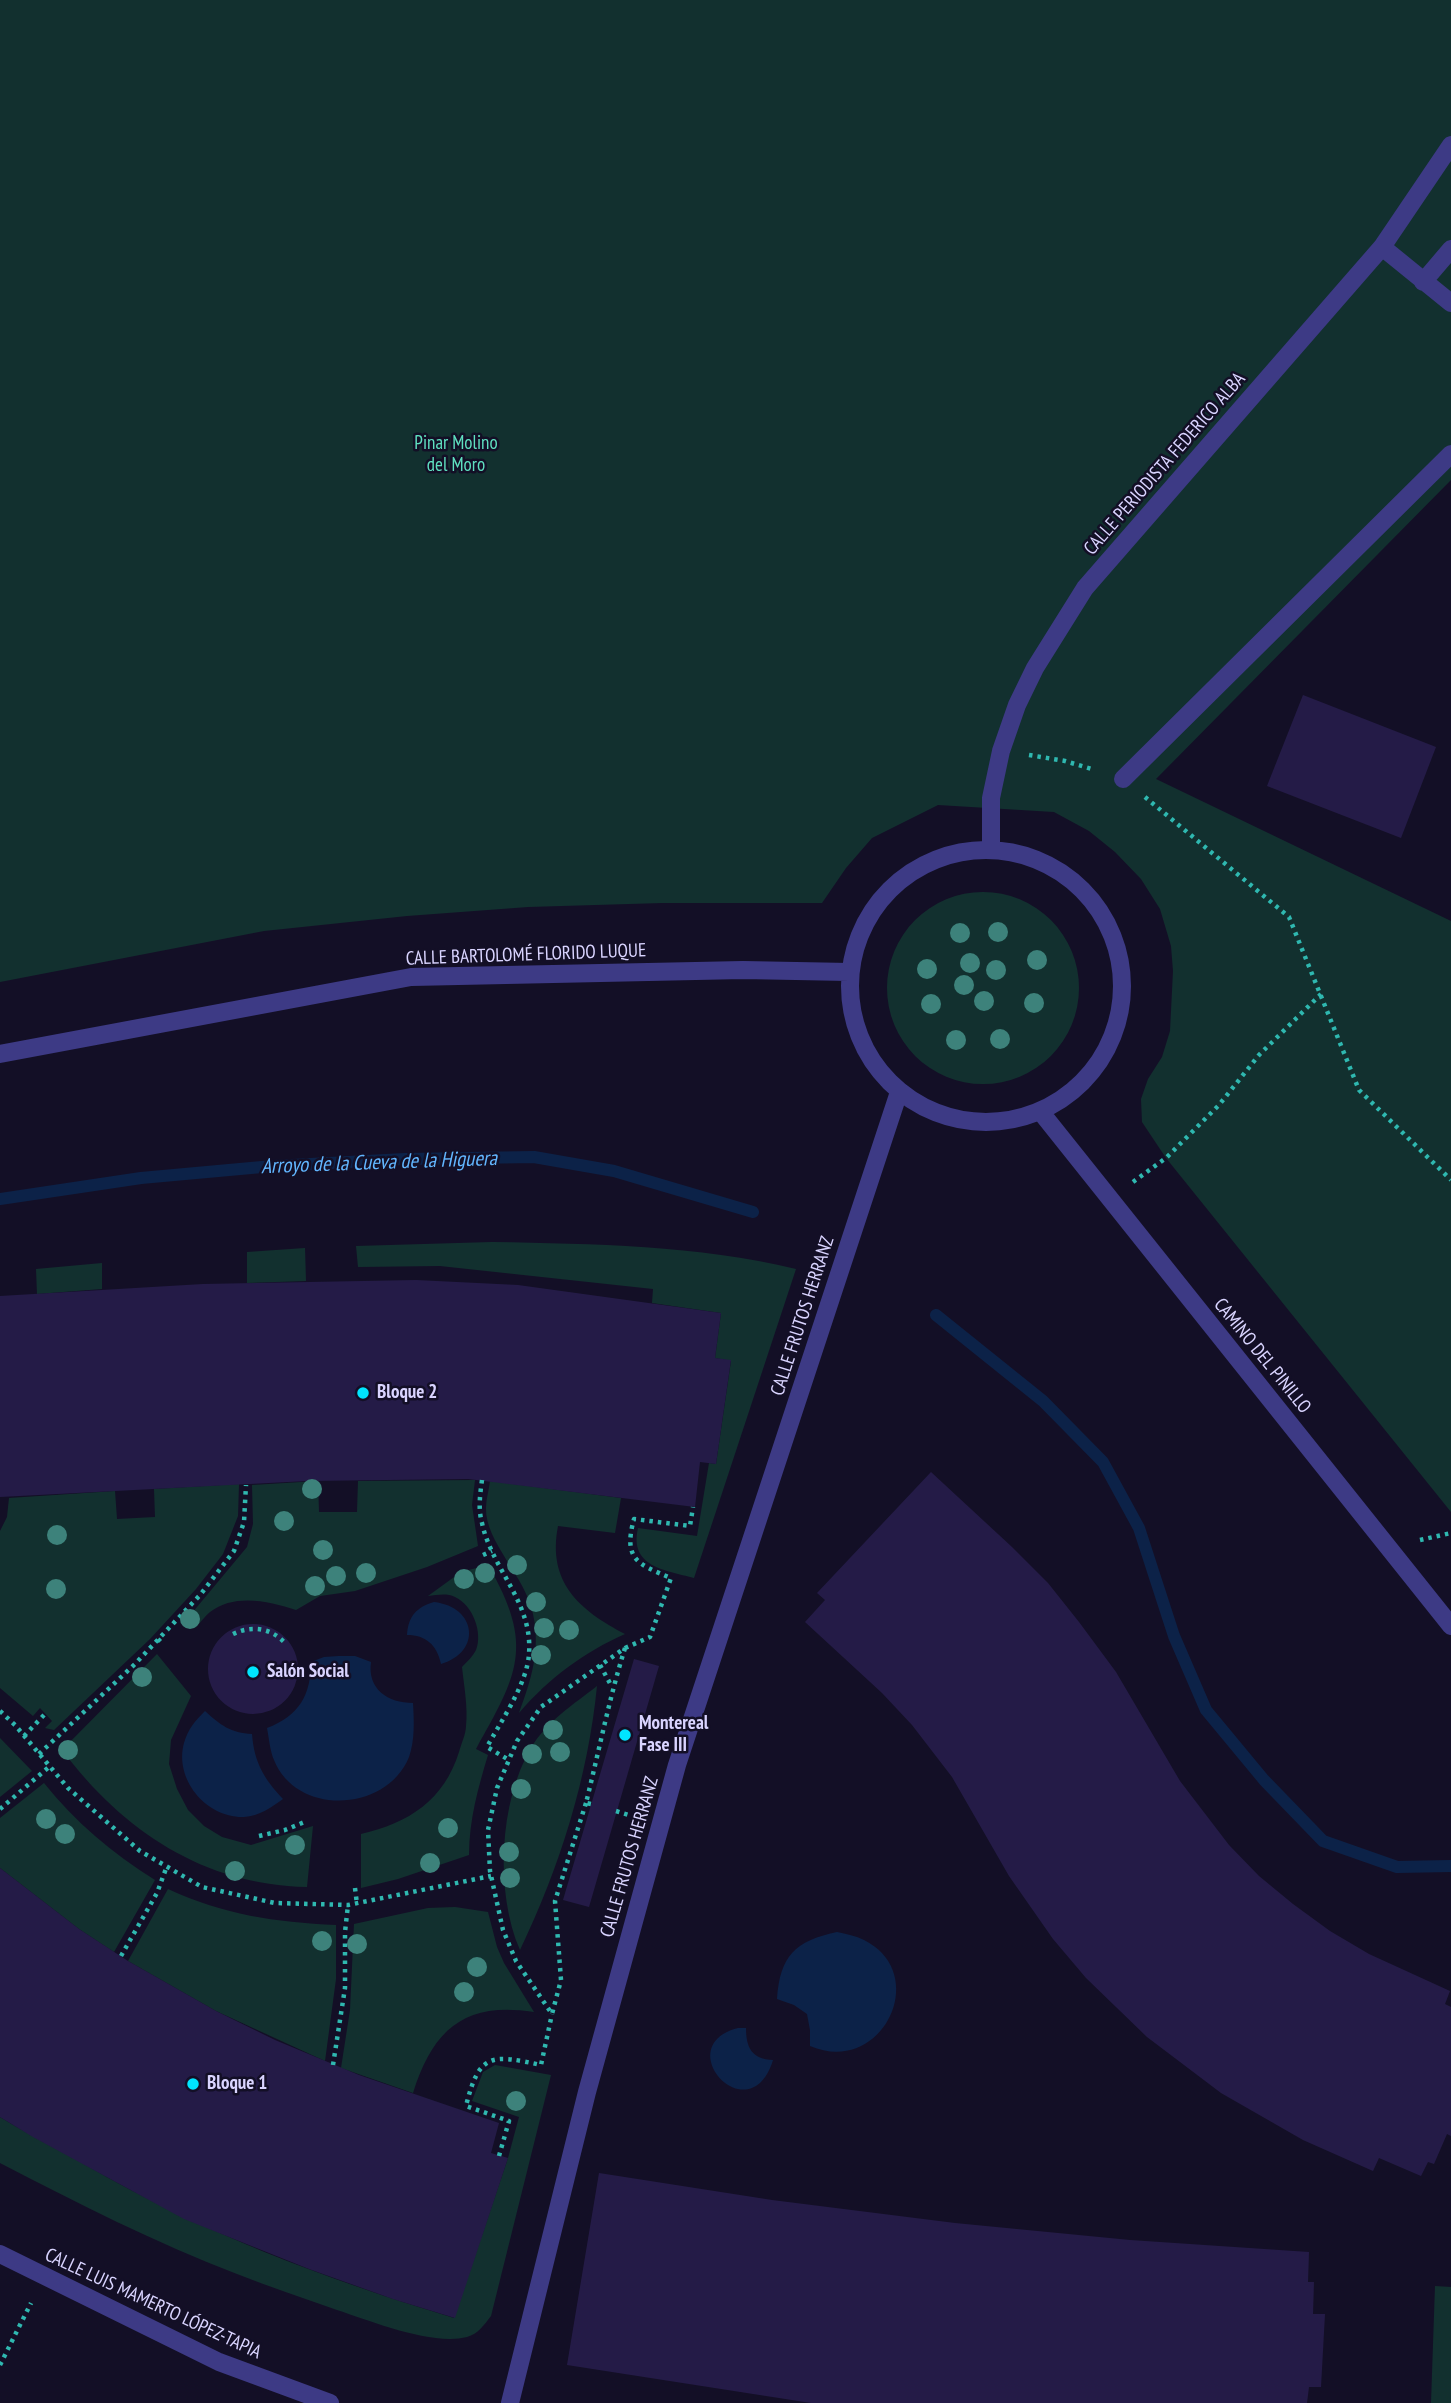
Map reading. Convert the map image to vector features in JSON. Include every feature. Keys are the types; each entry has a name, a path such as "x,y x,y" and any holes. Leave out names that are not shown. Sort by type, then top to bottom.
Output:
{"street":[{"name":"CALLE PERIODISTA FEDERICO ALBA","path":"991,849 991,798 1001,751 1017,705 1035,668 1084,588 1382,247 1451,145"},
{"path":"1382,247 1451,303"},
{"path":"1423,282 1451,249"},
{"path":"1123,779 1451,454"},
{"path":"991,849 1009,851 1047,864 1080,886 1093,901 1112,933 1122,975 1119,1017 1103,1057 1076,1089 1060,1101 1040,1111 1003,1121 968,1121 931,1111 899,1092 869,1058 852,1017 849,972 864,921 885,893 899,880 912,870 942,856 991,849"},
{"name":"CALLE BARTOLOMÉ FLORIDO LUQUE","path":"0,1054 411,976 743,970 849,972"},
{"name":"CALLE FRUTOS HERRANZ","path":"510,2403 587,2092 674,1776 899,1092"},
{"name":"CAMINO DEL PINILLO","path":"1040,1111 1451,1626"},
{"name":"CALLE LUIS MAMERTO LÓPEZ-TAPIA","path":"0,2254 219,2362 330,2403"}],"path":[{"path":"1001,751 1065,761 1123,779 1289,917 1359,1090 1451,1180"},
{"path":"1110,1199 1166,1158 1219,1105 1259,1055 1321,994"},
{"path":"482,1480 479,1504 482,1524 492,1551 516,1593 527,1626 529,1655 519,1688 487,1747 509,1760"},
{"path":"39,1754 158,1639 200,1595 234,1551 244,1522 246,1485"},
{"path":"552,2014 516,1961 497,1909 491,1876 488,1830 497,1788 517,1741 541,1707 625,1648 650,1637 671,1578 642,1566 632,1555 629,1536 634,1519 690,1526 693,1507"},
{"path":"484,1555 492,1551"},
{"path":"233,1634 247,1628 255,1628 273,1633 285,1643"},
{"path":"158,1639 164,1646"},
{"path":"499,2156 509,2121 466,2106 474,2079 483,2064 495,2059 512,2059 541,2065 561,1980 555,1901 588,1804 612,1688 625,1648"},
{"path":"600,1665 612,1688"},
{"path":"0,1711 68,1788 140,1851 202,1886 275,1903 348,1905 491,1876"},
{"path":"24,1736 45,1714"},
{"path":"0,1809 50,1766"},
{"path":"259,1836 307,1821"},
{"path":"121,1956 157,1893 167,1866"},
{"path":"355,1888 357,1904"},
{"path":"333,2064 345,1988 348,1905"},
{"path":"0,2365 44,2276"}],"green space":[{"name":"Pinar Molino del Moro","path":"0,0 1451,0 1451,480 1156,779 1451,921 1451,1512 1166,1158 1142,1122 1141,1099 1148,1079 1162,1057 1170,1031 1173,971 1171,946 1160,909 1141,879 1115,852 1089,831 1054,812 938,805 872,838 846,868 822,903 662,903 528,907 407,916 264,931 0,982"},
{"path":"983,892 1020,900 1051,920 1071,951 1079,988 1071,1025 1051,1056 1020,1076 983,1084 946,1076 915,1056 895,1025 887,988 895,951 915,920 946,900"},
{"path":"492,1242 683,1250 796,1269 694,1578 661,1569 644,1559 637,1541 638,1528 697,1536 709,1463 716,1464 731,1361 715,1358 721,1313 652,1303 653,1289 440,1266 358,1267 356,1246"},
{"path":"305,1248 306,1281 247,1283 247,1252"},
{"path":"102,1263 102,1289 37,1294 36,1269"},
{"path":"475,1480 472,1505 478,1546 427,1567 355,1591 320,1596 296,1610 252,1600 220,1606 195,1628 187,1619 247,1547 253,1524 252,1485 318,1481 319,1512 357,1512 358,1481"},
{"path":"490,1481 621,1498 615,1533 558,1526 556,1546 557,1563 570,1592 594,1615 625,1634 595,1649 568,1668 542,1689 519,1713 534,1665 535,1627 529,1600 487,1521 486,1505"},
{"path":"239,1484 238,1516 223,1554 196,1589 150,1639 54,1730 45,1728 52,1721 40,1708 33,1716 0,1688 0,1531 7,1517 9,1498 115,1491 117,1519 155,1517 154,1489"},
{"path":"488,1565 512,1617 516,1639 515,1659 511,1679 502,1700 476,1749 488,1755 472,1817 469,1855 398,1879 361,1888 361,1834 409,1816 434,1796 452,1769 465,1732 466,1704 462,1667 472,1657 478,1643 475,1620 467,1606 455,1597 428,1596 461,1572"},
{"path":"157,1654 191,1696 171,1740 169,1764 177,1789 188,1810 204,1826 222,1837 251,1845 313,1826 307,1887 269,1884 234,1876 200,1864 169,1848 139,1828 112,1805 62,1750"},
{"path":"597,1686 587,1754 570,1821 548,1887 520,1950 512,1927 504,1875 504,1848 512,1794 531,1748 544,1730"},
{"path":"0,1738 32,1771 0,1797"},
{"path":"44,1783 68,1811 95,1836 155,1880 114,1952 79,1929 0,1868 0,1818"},
{"path":"168,1889 250,1916 336,1925 336,1979 325,2061 216,2011 128,1961"},
{"path":"455,1907 488,1912 504,1963 534,2012 489,2011 455,2024 431,2052 413,2093 341,2068 350,2010 354,1924 428,1908"},
{"path":"495,2065 551,2075 491,2316 478,2331 467,2337 437,2338 402,2331 249,2279 147,2236 0,2163 0,2117 128,2189 218,2232 311,2270 454,2318 508,2158 519,2117 472,2101 483,2072"},
{"path":"1435,2286 1451,2287 1451,2403 1431,2403"}],"water":[{"path":"434,1602 459,1612 469,1630 463,1650 441,1664 437,1651 430,1642 407,1635 414,1613"},
{"path":"355,1656 371,1662 372,1680 381,1693 395,1700 413,1703 411,1751 398,1775 382,1789 363,1797 321,1799 302,1791 286,1778 274,1760 267,1728 287,1717 301,1703 309,1685 311,1662 324,1657"},
{"path":"205,1711 226,1727 252,1734 261,1770 283,1799 260,1813 244,1817 217,1811 196,1794 184,1770 182,1757 188,1734"},
{"path":"837,1932 864,1940 884,1956 894,1975 896,1997 890,2017 877,2035 858,2047 836,2052 810,2046 807,2014 794,2005 777,1999 782,1972 792,1953 810,1940"},
{"path":"738,2028 746,2028 749,2047 755,2055 773,2060 762,2081 748,2089 733,2088 721,2079 712,2066 711,2051 718,2038"}],"building":[{"path":"1303,695 1436,747 1401,838 1267,786"},
{"name":"Bloque 2","path":"416,1280 518,1285 721,1313 715,1358 731,1360 716,1464 700,1462 695,1507 468,1479 307,1481 0,1497 0,1296 203,1284"},
{"path":"931,1472 1048,1583 1116,1672 1180,1781 1229,1845 1259,1876 1330,1931 1369,1954 1450,1991 1445,2004 1451,2007 1451,2136 1447,2134 1434,2164 1428,2162 1421,2176 1379,2158 1373,2171 1303,2140 1221,2093 1147,2037 1086,1978 1053,1939 1009,1876 952,1777 912,1725 882,1693 805,1622 825,1600 817,1593"},
{"name":"Salón Social","path":"253,1624 278,1632 290,1644 298,1669 290,1694 278,1706 253,1714 228,1706 216,1694 208,1669 216,1644 228,1632"},
{"name":"Montereal Fase III","path":"634,1659 659,1666 589,1907 563,1900"},
{"name":"Bloque 1","path":"0,1868 79,1929 128,1961 216,2011 275,2040 359,2075 499,2123 491,2153 508,2158 455,2318 309,2269 184,2219 0,2117"},
{"path":"599,2173 772,2200 955,2223 1130,2240 1309,2252 1308,2282 1314,2282 1313,2314 1325,2314 1321,2387 1309,2387 1307,2403 811,2403 567,2365"}],"waterway":[{"name":"Arroyo de la Cueva de la Higuera","path":"0,1199 141,1178 273,1166 405,1159 534,1157 614,1171 753,1212"},
{"name":"Arroyo de la Cueva de la Higuera","path":"936,1315 1043,1401 1103,1462 1139,1528 1174,1636 1206,1710 1264,1780 1323,1841 1397,1867 1451,1866"}],"place":[{"name":"Bloque 2","path":"363,1393"},
{"name":"Salón Social","path":"253,1672"},
{"name":"Montereal Fase III","path":"625,1735"},
{"name":"Bloque 1","path":"193,2084"}]}
